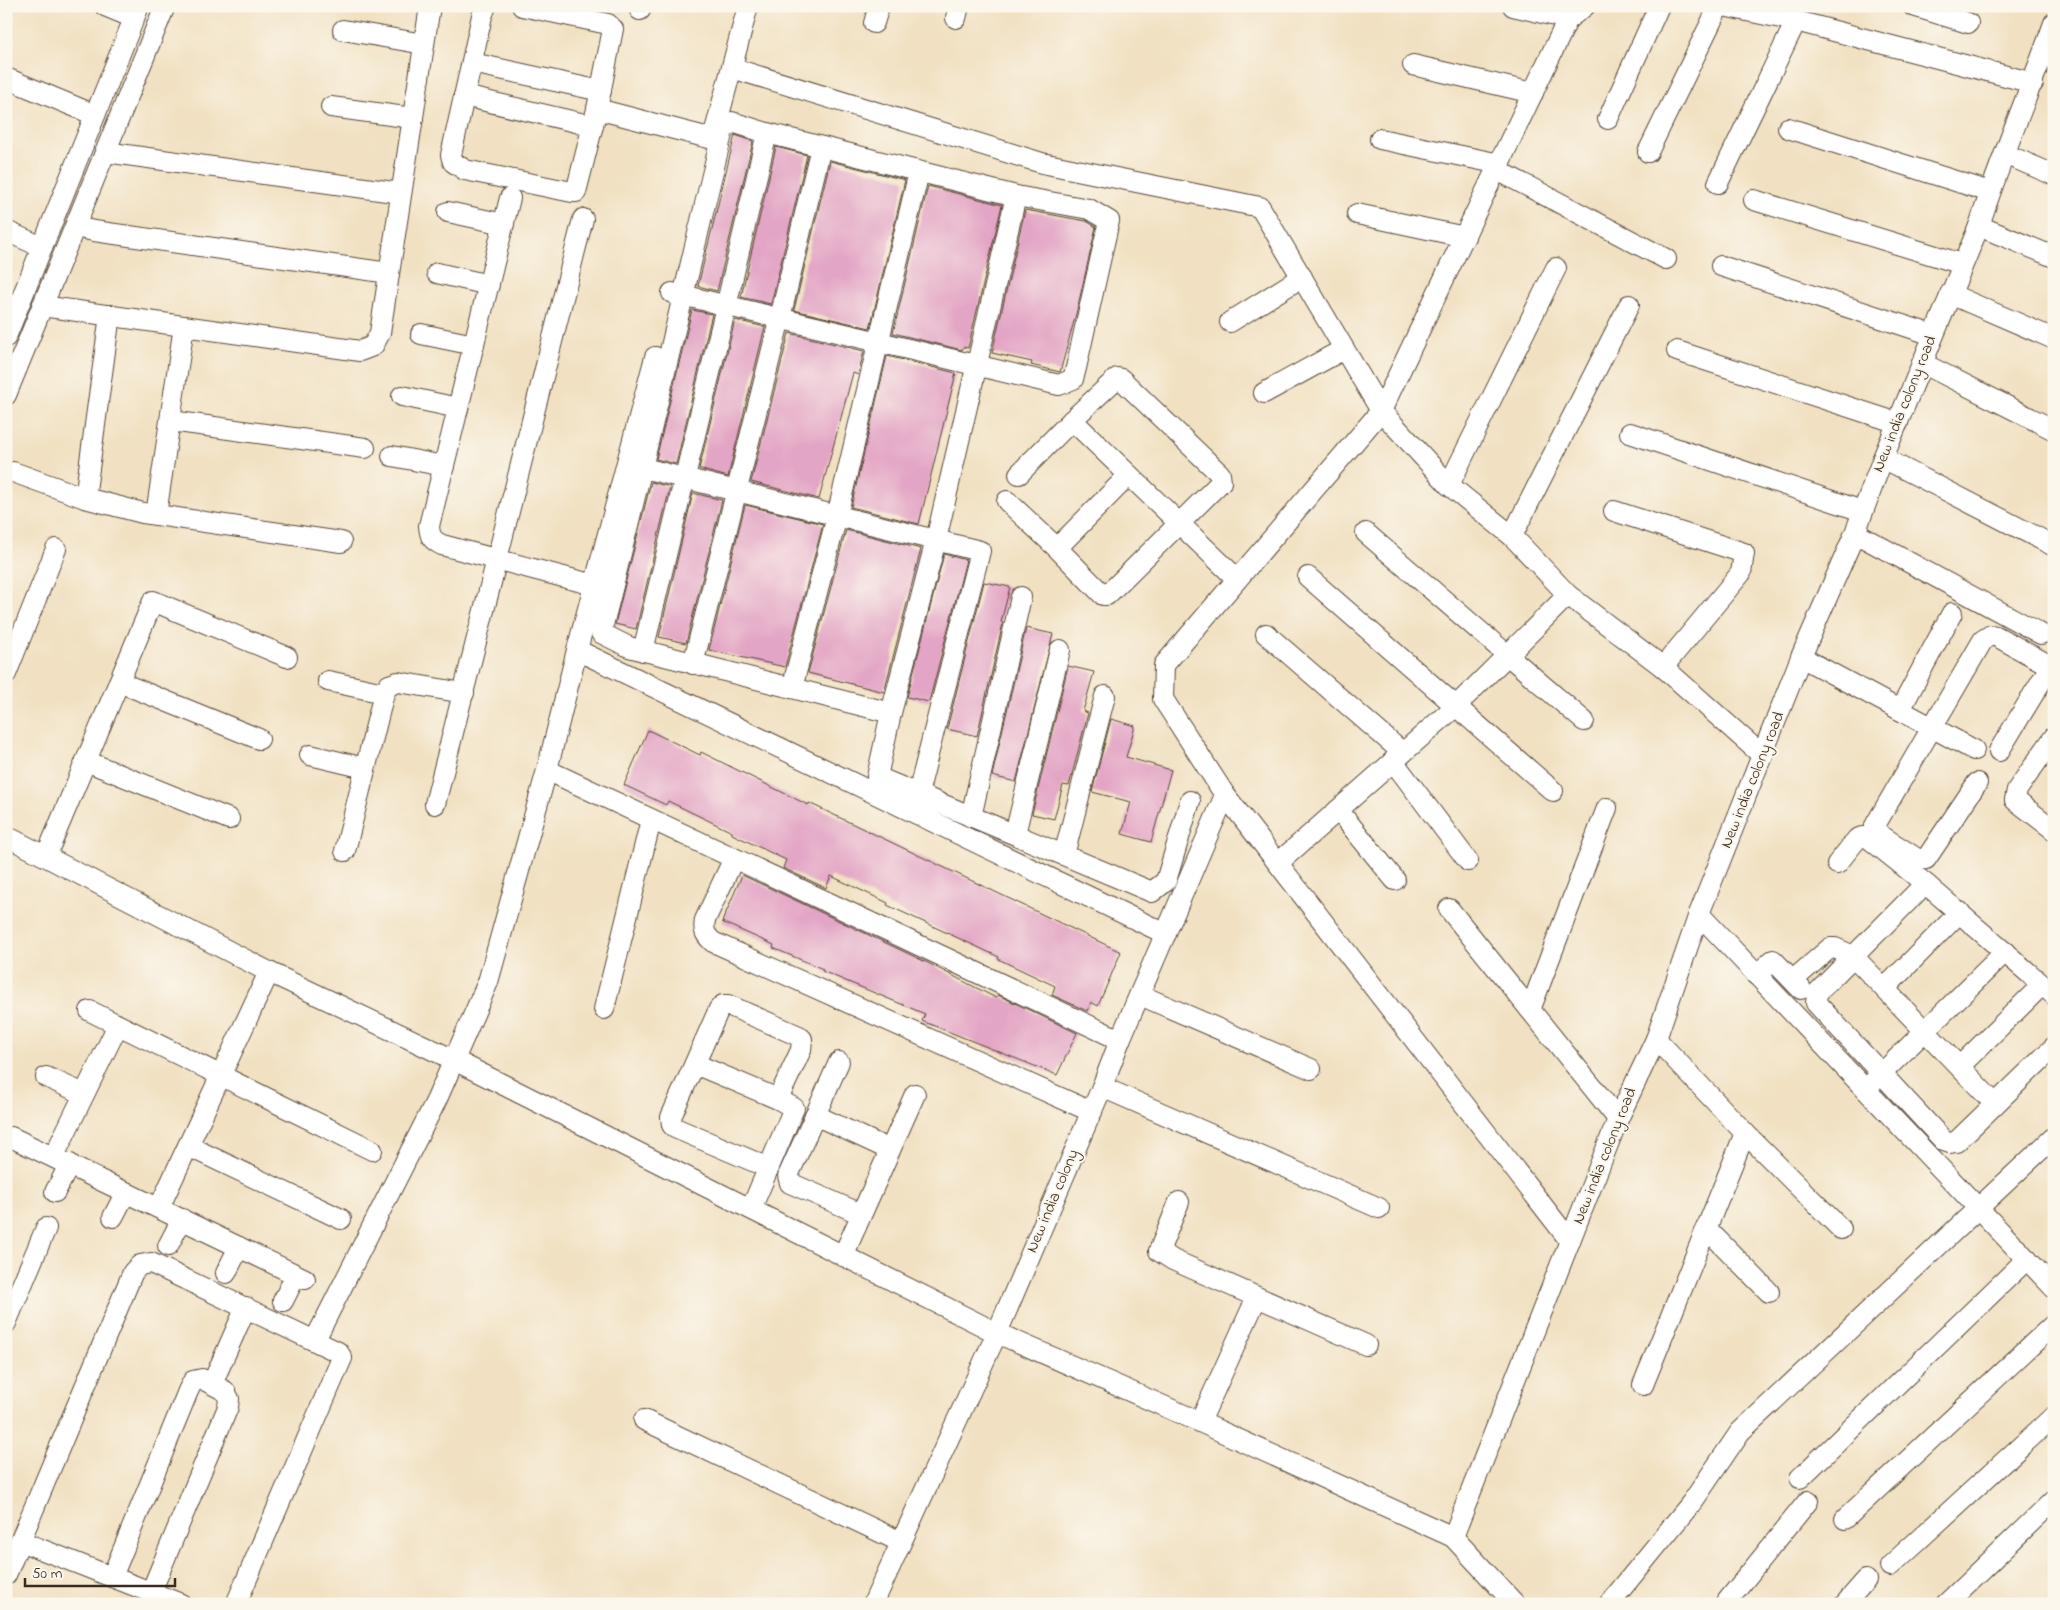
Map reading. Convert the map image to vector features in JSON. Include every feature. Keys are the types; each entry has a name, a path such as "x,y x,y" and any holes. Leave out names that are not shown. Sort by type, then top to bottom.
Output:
{"street":[{"path":"6,337 136,12 105,6"},
{"path":"6,395 165,6"},
{"path":"42,306 360,350 372,346 380,333 430,6"},
{"path":"486,6 482,16 451,155 453,162 464,170 576,192 597,109 614,29 611,25 522,6"},
{"path":"748,6 713,138 635,466 601,633 629,648 891,713"},
{"path":"1513,6 1544,10 1568,19"},
{"path":"1570,1241 1225,795 1163,699 1164,665 1381,411 1568,19 1585,6"},
{"path":"1608,119 1659,6"},
{"path":"1648,152 1718,6"},
{"path":"1723,6 1796,21 2033,83"},
{"path":"1914,6 1968,23"},
{"path":"1718,183 1796,21"},
{"name":"New india colony road","path":"1453,1537 1618,1119 1656,1039 1699,914 1801,657 1855,533 1883,458 1979,226 2054,23"},
{"path":"343,30 424,44"},
{"path":"472,63 597,109 713,138"},
{"path":"1413,65 1533,92"},
{"path":"732,68 1042,163 1260,207 1381,411 1449,485 1512,536 1568,595 1663,667 1762,756"},
{"path":"6,78 95,115"},
{"path":"464,96 597,109"},
{"path":"331,107 413,118"},
{"path":"732,122 820,147 1016,196 1089,209 1109,221 1073,379 1059,385 677,294 723,130 732,122"},
{"path":"1788,128 1990,192"},
{"path":"643,651 684,478 728,306 767,133"},
{"path":"1380,139 1498,167 1666,259"},
{"path":"693,664 780,318 820,147"},
{"path":"105,152 401,193"},
{"path":"2005,154 2054,175"},
{"path":"792,688 880,342 919,172"},
{"path":"1016,196 936,540 891,713 877,777 1152,892 1166,881 1190,801"},
{"path":"510,198 429,526 430,535 433,541 442,545 594,585"},
{"path":"1754,200 1962,264"},
{"path":"448,212 504,224"},
{"path":"1356,214 1465,236"},
{"path":"435,804 583,219"},
{"path":"1979,226 2054,257"},
{"path":"75,227 389,273"},
{"path":"6,231 42,247"},
{"path":"1721,266 1933,335"},
{"path":"1449,485 1556,268"},
{"path":"438,273 489,285"},
{"path":"1230,322 1302,277"},
{"path":"1950,294 2054,339"},
{"path":"1512,536 1629,305"},
{"path":"85,498 110,315"},
{"path":"156,515 184,326"},
{"path":"421,334 474,345"},
{"path":"1264,393 1344,349"},
{"path":"1677,350 1898,423"},
{"path":"1922,363 2054,430"},
{"path":"1007,501 1100,592 1107,595 1180,524 1221,482 1222,478 1121,379 1117,378 1019,474"},
{"path":"402,396 458,408"},
{"path":"1072,420 1237,579"},
{"path":"171,421 365,448"},
{"path":"1630,433 1862,511"},
{"path":"392,456 444,466"},
{"path":"1883,458 2054,546"},
{"path":"635,466 980,551 918,794"},
{"path":"318,1334 437,1099 488,982 548,770 594,585 635,466"},
{"path":"13,472 85,498 156,515 341,542"},
{"path":"1057,548 1129,475"},
{"path":"1614,511 1744,553 1741,573 1663,667"},
{"path":"1366,533 1584,721"},
{"path":"1855,533 2041,634"},
{"path":"6,674 56,549"},
{"path":"1308,577 1553,791"},
{"path":"1278,863 1456,706 1568,595"},
{"path":"971,817 1021,597"},
{"path":"46,856 153,601 287,657"},
{"path":"1900,710 1952,613"},
{"path":"1266,634 1398,757 1468,861"},
{"path":"1977,783 1926,858 1921,860 1916,858 1877,833 1875,826 1931,727 1983,640 1991,635 2045,663 2048,668 1998,751"},
{"path":"577,650 1166,934"},
{"path":"1015,834 1060,650"},
{"path":"1801,657 1974,750"},
{"path":"328,681 384,693"},
{"path":"119,682 259,738"},
{"path":"344,851 384,693 389,685 398,682 464,694"},
{"path":"1064,855 1105,696"},
{"path":"2054,737 2016,790 2015,796 2015,800 2054,830"},
{"path":"310,755 365,768"},
{"path":"86,761 229,819"},
{"path":"548,770 1120,1040"},
{"name":"New india colony","path":"873,1604 997,1333 1225,795"},
{"path":"1530,1010 1607,808"},
{"path":"1338,810 1395,880"},
{"path":"604,1009 651,820"},
{"path":"6,836 270,972 454,1060 997,1333 1200,1422 1453,1537 1515,1604"},
{"path":"1837,864 1858,839 1867,837 1960,912 2048,990 1960,1066"},
{"path":"734,858 705,920 706,935 713,942 1092,1112"},
{"path":"1927,885 1853,956 1817,994 1816,1003 1944,1141 1950,1143 1956,1142 2054,1047"},
{"path":"1449,909 1618,1119"},
{"path":"1885,988 1960,912"},
{"path":"1699,914 1977,1208 2040,1264 2054,1288"},
{"path":"1756,974 1773,960 1798,986 1830,948 1835,948 1853,956 1995,1104"},
{"path":"1865,1090 2005,952"},
{"path":"159,1208 270,972"},
{"path":"1140,995 1310,1069"},
{"path":"768,1168 675,1128 672,1125 671,1117 719,1009 723,1004 799,1036 802,1039 800,1050 778,1099"},
{"path":"90,1011 372,1150"},
{"path":"55,1192 62,1160 84,1094 118,1025"},
{"path":"1656,1039 1745,1133 1841,1229"},
{"path":"839,1062 788,1176 788,1180 790,1183 862,1214"},
{"path":"695,1064 791,1105 794,1111 751,1210"},
{"path":"46,1077 84,1094"},
{"path":"1102,1088 1379,1208"},
{"path":"843,1256 915,1094"},
{"path":"815,1115 890,1150"},
{"path":"1643,1385 1745,1133"},
{"path":"12,1137 301,1277 283,1302"},
{"path":"1609,1604 1693,1501 1740,1432 2054,1137"},
{"path":"188,1146 341,1219"},
{"path":"113,1217 126,1192"},
{"path":"1179,1202 1159,1251 1173,1260 1366,1345"},
{"path":"168,1246 182,1219"},
{"path":"6,1324 46,1228"},
{"path":"1706,1228 1769,1292"},
{"path":"226,1272 239,1247"},
{"path":"6,1575 133,1272 140,1265 151,1263 338,1352 342,1358 236,1604"},
{"path":"1800,1478 2040,1264"},
{"path":"1200,1422 1257,1297"},
{"path":"212,1384 246,1307"},
{"path":"1846,1519 2054,1324"},
{"path":"112,1577 188,1390 193,1381 202,1379 225,1391 229,1399 228,1408 152,1592"},
{"path":"1890,1566 2054,1416"},
{"path":"644,1420 902,1542"},
{"path":"1946,1604 2054,1500"},
{"path":"1725,1604 1808,1501"},
{"path":"20,1540 181,1604"},
{"path":"1845,1604 1866,1580"}],"building":[{"path":"735,135 753,141 717,291 698,286"},
{"path":"776,147 807,155 771,304 741,297"},
{"path":"830,161 905,180 870,328 794,310"},
{"path":"928,186 1002,205 968,348 963,347 962,350 893,333"},
{"path":"1025,210 1086,221 1096,227 1077,310 1060,372 1031,365 1032,362 992,353"},
{"path":"692,310 712,314 676,464 656,459"},
{"path":"735,320 765,327 728,477 699,469"},
{"path":"789,333 864,351 858,375 853,373 819,499 751,482"},
{"path":"887,356 956,373 919,524 851,507"},
{"path":"651,482 670,487 636,629 615,624"},
{"path":"693,493 722,500 686,643 659,637"},
{"path":"745,505 823,524 785,667 709,650"},
{"path":"846,530 921,549 884,692 808,673"},
{"path":"944,554 966,560 929,702 907,697"},
{"path":"984,582 1010,587 977,736 947,729"},
{"path":"1026,628 1053,634 1016,782 992,776"},
{"path":"1068,666 1094,672 1083,711 1088,713 1069,786 1063,785 1054,819 1032,814"},
{"path":"1111,719 1135,726 1126,757 1171,770 1151,842 1122,834 1131,802 1092,792"},
{"path":"648,730 700,755 701,752 808,805 809,803 1121,952 1098,1006 1091,1002 1087,1011 1052,995 1055,986 998,959 999,957 887,905 888,903 831,876 826,888 783,868 786,860 732,834 732,832 668,801 666,805 624,785"},
{"path":"742,875 928,963 996,998 998,995 1077,1033 1057,1075 922,1021 925,1014 822,971 823,969 773,948 774,945 722,922"}]}
